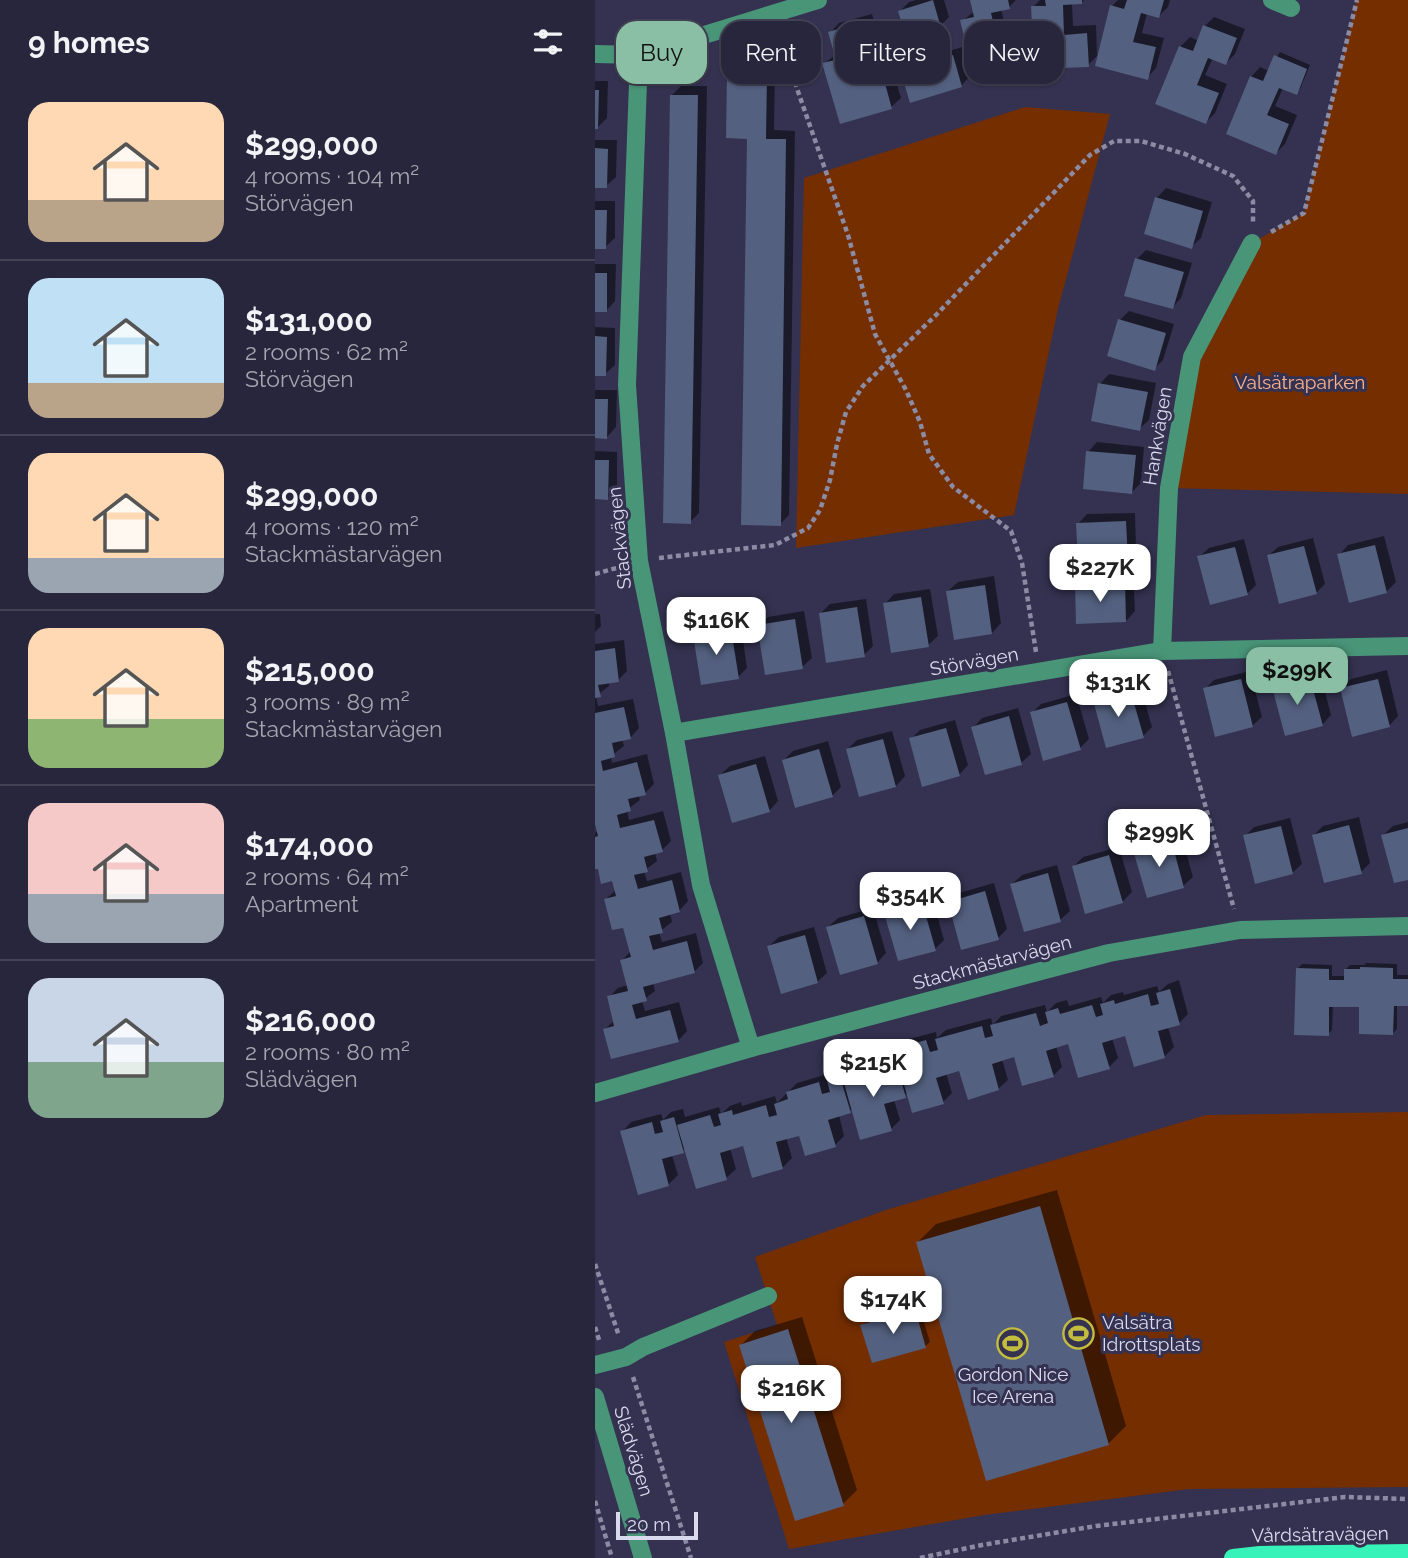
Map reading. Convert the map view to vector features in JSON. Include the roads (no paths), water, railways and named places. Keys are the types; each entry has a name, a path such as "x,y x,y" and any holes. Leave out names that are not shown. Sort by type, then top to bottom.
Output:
{"main road":[{"name":"Vårdsätravägen","path":"1233,1558 1260,1555 1408,1553"}],"street":[{"path":"707,34 818,0"},
{"path":"1272,0 1291,8"},
{"path":"595,54 616,54"},
{"name":"Stackvägen","path":"638,84 627,385 639,561 701,885 751,1048"},
{"name":"Hankvägen","path":"1162,651 1169,488 1192,357 1252,243"},
{"name":"Störvägen","path":"674,733 1162,651 1408,646"},
{"name":"Stackmästarvägen","path":"595,1093 751,1048 1109,953 1240,930 1408,926"},
{"path":"595,1365 626,1357 643,1347 768,1296"},
{"name":"Slädvägen","path":"595,1397 643,1558"}],"place":[{"name":"Valsätra Idrottsplats","path":"1079,1333"},
{"name":"Gordon Nice Ice Arena","path":"1013,1343"}],"park label":[{"name":"Valsätraparken","path":"1300,382"}]}
